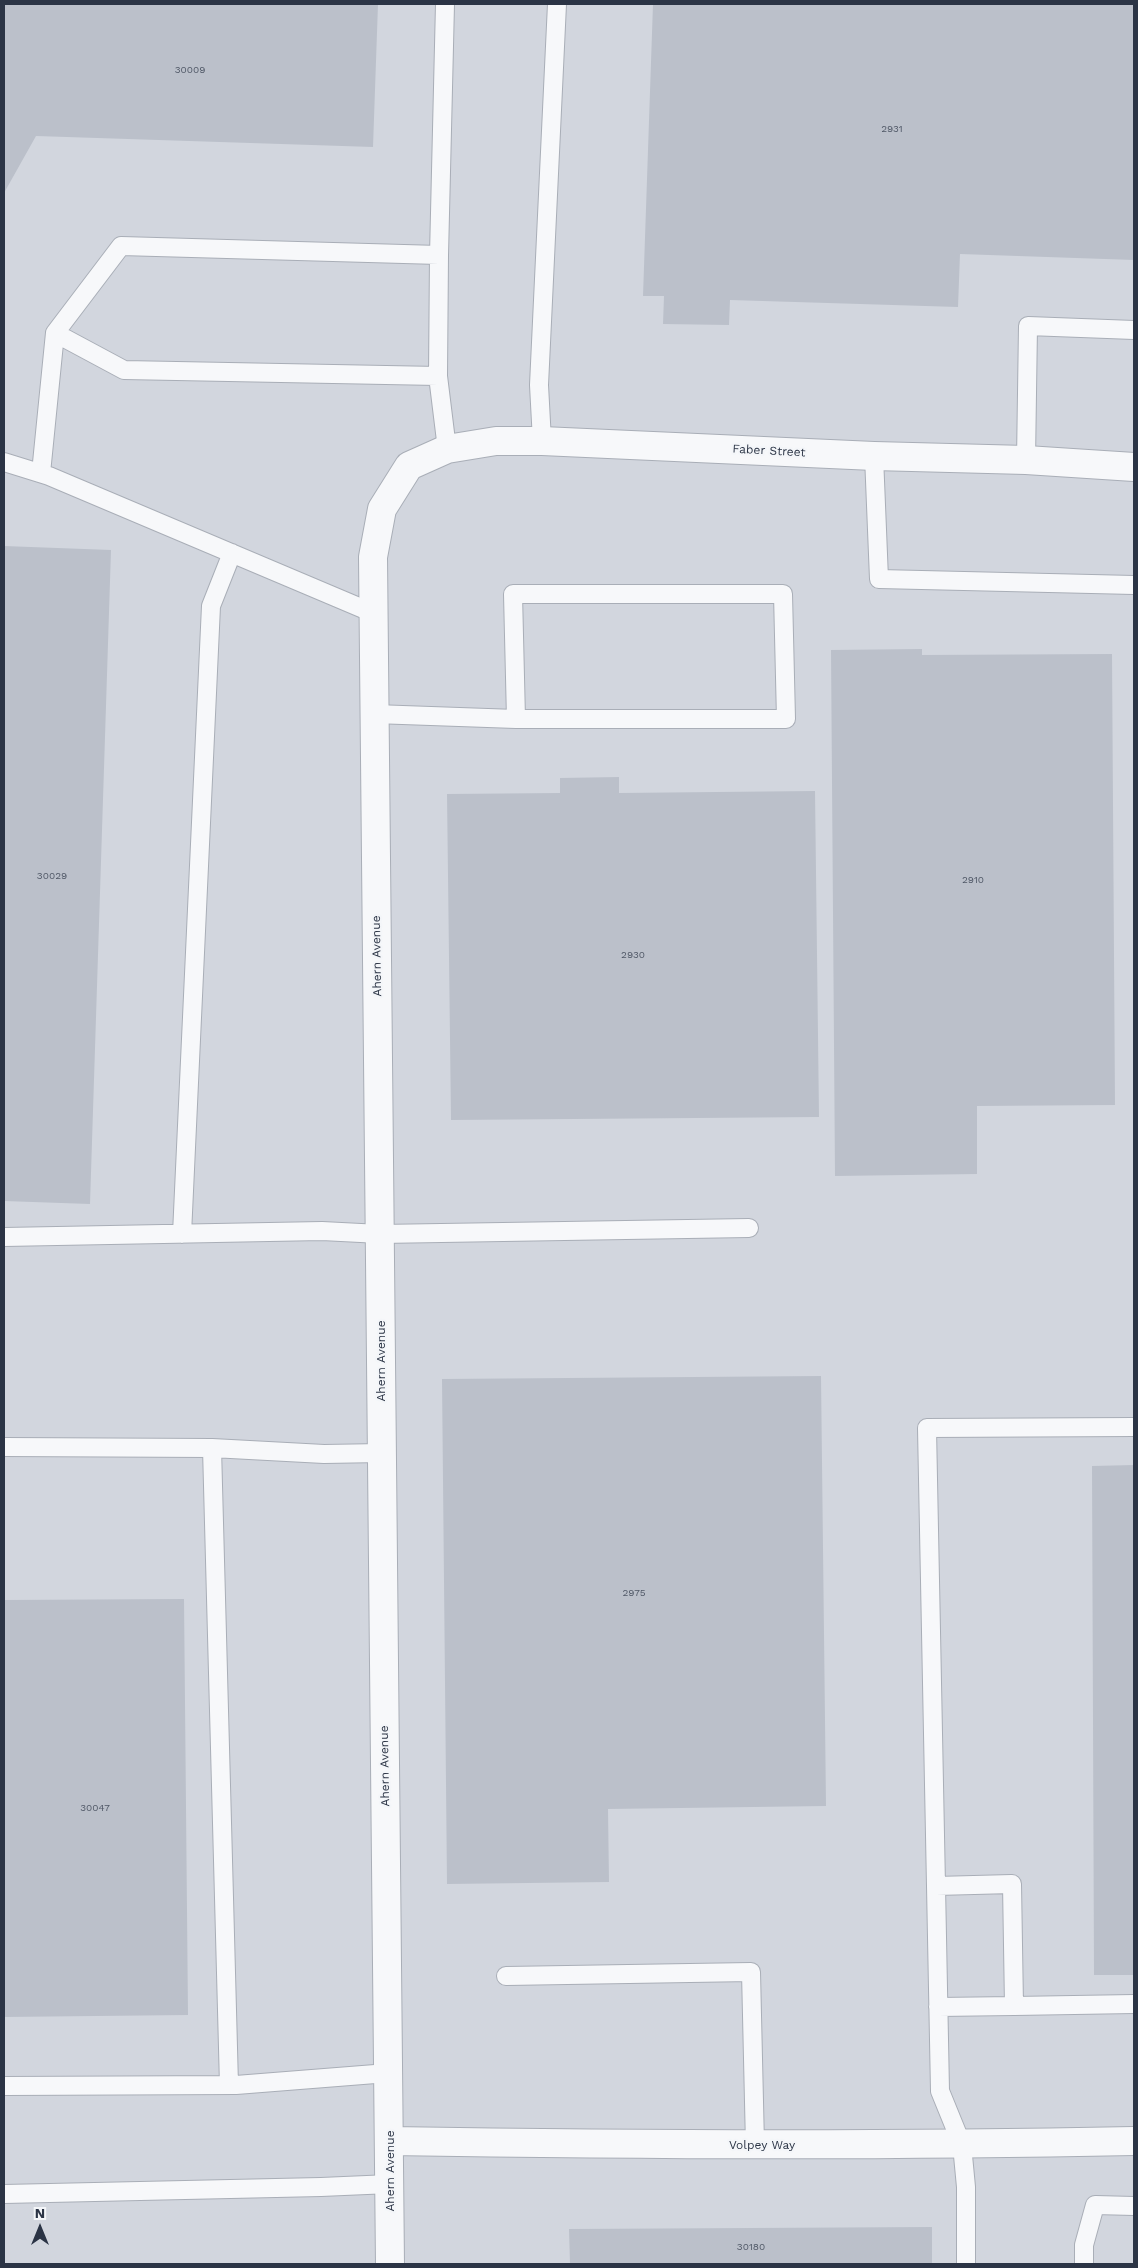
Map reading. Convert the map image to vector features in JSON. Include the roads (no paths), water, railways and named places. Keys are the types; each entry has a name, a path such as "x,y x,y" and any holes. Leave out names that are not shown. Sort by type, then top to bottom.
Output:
{"street":[{"name":"Faber Street","path":"409,466 447,449 496,441 542,441 874,456 1026,460 1134,467"},
{"name":"Ahern Avenue","path":"390,2264 373,557 382,509 409,466"},
{"name":"Volpey Way","path":"390,2141 755,2145 962,2145 1134,2141"}],"lane":[{"path":"445,4 438,376 447,449"},
{"path":"542,441 539,385 557,4"},
{"path":"40,473 55,333 121,246 439,255"},
{"path":"1026,460 1028,326 1134,330"},
{"path":"55,333 124,370 438,376"},
{"path":"874,456 879,579 1134,585"},
{"path":"4,462 40,473 373,613"},
{"path":"182,1234 211,606 232,553"},
{"path":"374,714 516,719 786,719 783,594 513,594 516,719"},
{"path":"4,1237 322,1231 380,1234 749,1228"},
{"path":"966,2264 966,2188 962,2145 940,2091 927,1428 1134,1427"},
{"path":"4,1447 212,1448 324,1454 382,1453"},
{"path":"212,1448 229,2085"},
{"path":"936,1886 1012,1884 1014,2006"},
{"path":"506,1976 751,1972 755,2145"},
{"path":"938,2007 1134,2004"},
{"path":"4,2086 229,2085 388,2074"},
{"path":"4,2194 320,2188 390,2184"},
{"path":"1084,2264 1084,2245 1096,2205 1134,2206"}]}
